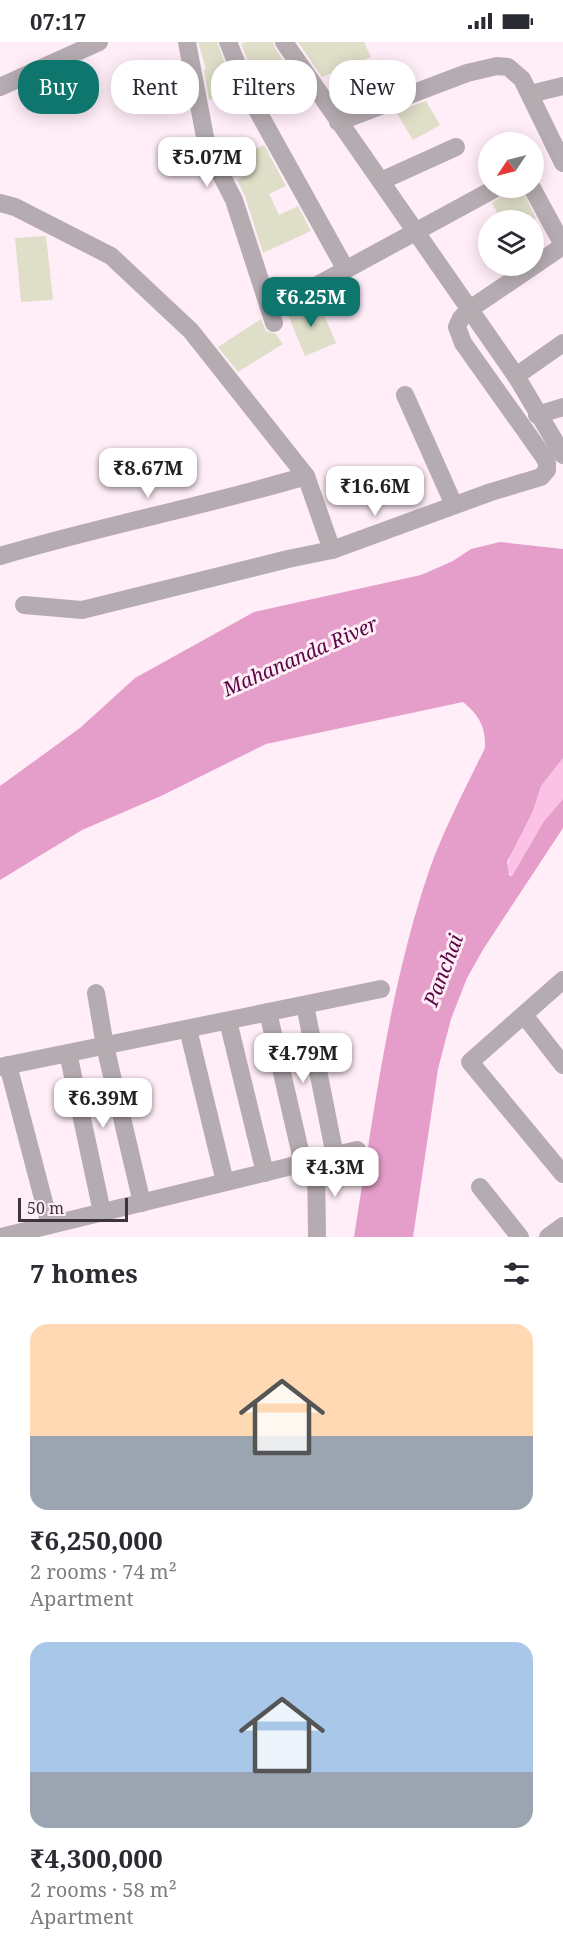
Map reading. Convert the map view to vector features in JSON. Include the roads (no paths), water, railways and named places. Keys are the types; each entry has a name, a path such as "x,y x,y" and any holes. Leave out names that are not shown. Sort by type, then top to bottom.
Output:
{"street":[{"path":"0,87 56,50 99,42"},
{"path":"187,42 205,137 214,161 234,200 274,323"},
{"path":"228,42 251,99 346,270"},
{"path":"284,42 516,376 537,415 563,455"},
{"path":"338,122 467,73 497,66 508,67 516,72 530,94 563,163"},
{"path":"530,94 563,86"},
{"path":"381,181 456,147"},
{"path":"290,300 478,198"},
{"path":"24,605 81,610 332,550 454,505 541,477 547,470 544,457 458,333 458,323 470,309 563,245 537,198"},
{"path":"0,203 15,207 111,256 191,331 306,477 332,550"},
{"path":"516,376 563,343"},
{"path":"405,395 454,505"},
{"path":"537,415 563,407"},
{"path":"0,556 75,534 235,498 306,477"},
{"path":"563,980 470,1062 563,1174"},
{"path":"50,1225 4,1066 381,990"},
{"path":"96,993 105,1046 142,1203"},
{"path":"305,1005 334,1156"},
{"path":"268,1012 309,1162 318,1237"},
{"path":"524,1015 563,1065"},
{"path":"228,1021 265,1173"},
{"path":"188,1029 225,1182"},
{"path":"68,1053 102,1212"},
{"path":"1,1237 357,1150"},
{"path":"480,1187 520,1237"},
{"path":"548,1237 563,1226"}],"water":[{"path":"500,542 563,549 563,758 541,786 533,811 507,862 509,875 512,876 544,821 563,799 563,828 484,948 467,978 451,1019 438,1069 413,1237 354,1237 384,1051 393,1004 416,913 442,837 485,748 483,728 473,712 463,702 266,744 161,796 82,830 0,880 0,786 80,728 135,678 254,612 421,575 453,561 471,549"}],"water label":[{"name":"Mahananda River","path":"300,656"},
{"name":"Panchai","path":"443,970"}]}
